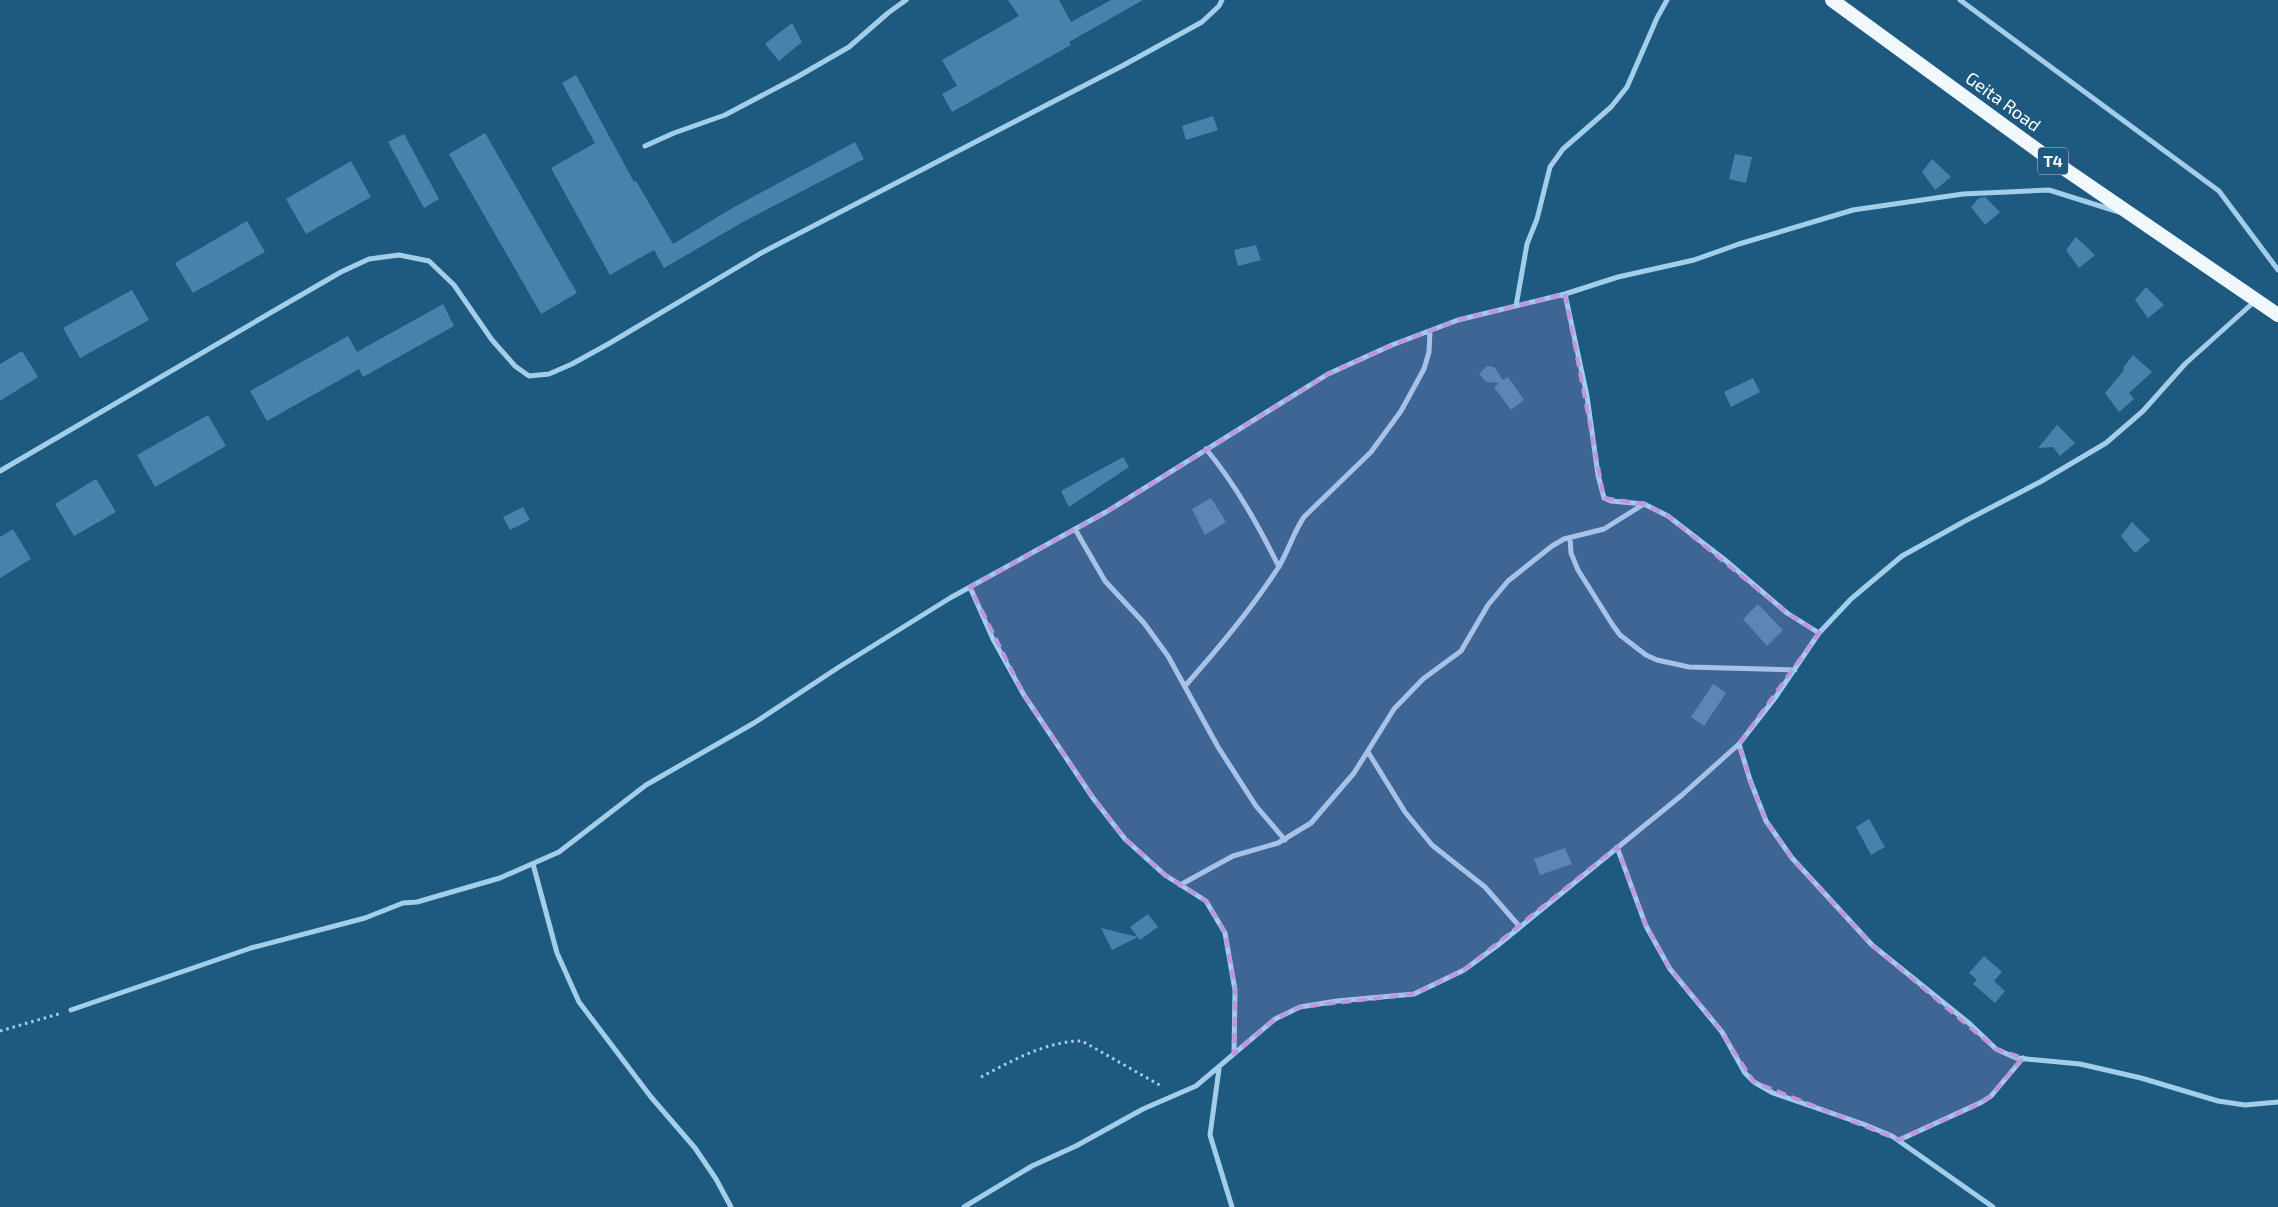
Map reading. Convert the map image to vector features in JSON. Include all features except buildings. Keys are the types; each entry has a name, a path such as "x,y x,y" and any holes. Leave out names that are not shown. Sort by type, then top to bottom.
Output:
{"highway":[{"name":"Geita Road","path":"1832,0 2040,152 2278,315"}],"street":[{"path":"645,146 674,133 725,115 797,77 849,47 906,0"},
{"path":"0,471 341,272 369,259 399,255 429,261 454,284 492,340 515,366 529,376 549,374 610,343 771,248 1104,76 1202,22 1219,6 1222,0"},
{"path":"1516,306 1527,244 1538,219 1550,167 1563,149 1611,107 1627,87 1641,58 1656,18 1667,0"},
{"path":"1960,0 2219,191 2278,270"},
{"path":"71,1010 251,948 366,918 403,903 416,902 500,878 559,852 646,785 754,723 839,667 970,587 1106,512 1328,374 1392,345 1458,320 1564,294 1618,277 1694,260 1739,244 1853,210 1963,194 2049,190 2133,217"},
{"path":"1564,294 1587,396 1598,475 1604,498 1611,501 1644,504 1668,516 1725,560 1787,613 1819,634"},
{"path":"964,1207 1032,1166 1076,1146 1143,1110 1196,1086 1275,1019 1300,1007 1337,1000 1414,994 1464,970 1520,928 1682,795 1739,744 1775,698 1819,634 1851,599 1902,556 2040,482 2106,443 2142,411 2185,364 2255,301"},
{"path":"1185,686 1230,634 1279,567 1296,529 1304,517 1365,458 1401,411 1424,369 1429,352 1430,331"},
{"path":"1206,450 1229,478 1279,567"},
{"path":"1180,884 1233,856 1286,840 1311,824 1354,773 1394,709 1423,679 1461,651 1488,605 1508,581 1552,546 1570,538 1604,529 1644,504"},
{"path":"1076,528 1105,581 1156,638 1231,767 1256,806 1286,840"},
{"path":"1570,538 1571,553 1578,570 1612,624 1620,635 1646,655 1657,660 1689,668 1795,670"},
{"path":"970,587 993,638 1024,695 1093,798 1125,839 1165,875 1206,901 1225,934 1235,990 1234,1054"},
{"path":"1739,744 1750,780 1766,821 1792,858 1872,945 1970,1024 1996,1049 2016,1058 2080,1064 2141,1078 2218,1101 2244,1106 2278,1102"},
{"path":"1368,752 1405,812 1432,845 1485,886 1520,928"},
{"path":"1617,847 1646,926 1670,969 1722,1032 1745,1073 1754,1082 1773,1093 1864,1124 1899,1140 1993,1207"},
{"path":"533,864 556,953 578,1002 651,1097 695,1148 731,1207"},
{"path":"1899,1140 1973,1108 1987,1099 2023,1058"},
{"path":"1219,1068 1210,1135 1232,1207"}],"path":[{"path":"0,1031 71,1010"},
{"path":"980,1077 1041,1049 1069,1041 1082,1041 1176,1095"}],"highlighted area":[{"path":"1565,294 1604,498 1644,504 1668,516 1787,613 1819,633 1739,744 1750,780 1766,821 1792,858 1872,945 1996,1049 2023,1058 1991,1096 1973,1107 1899,1140 1754,1082 1713,1020 1670,969 1646,926 1617,847 1464,970 1414,994 1300,1007 1275,1019 1234,1054 1235,990 1225,933 1206,901 1165,875 1125,839 1093,798 1024,695 970,587 1106,512 1328,374 1392,345 1458,320"}]}
